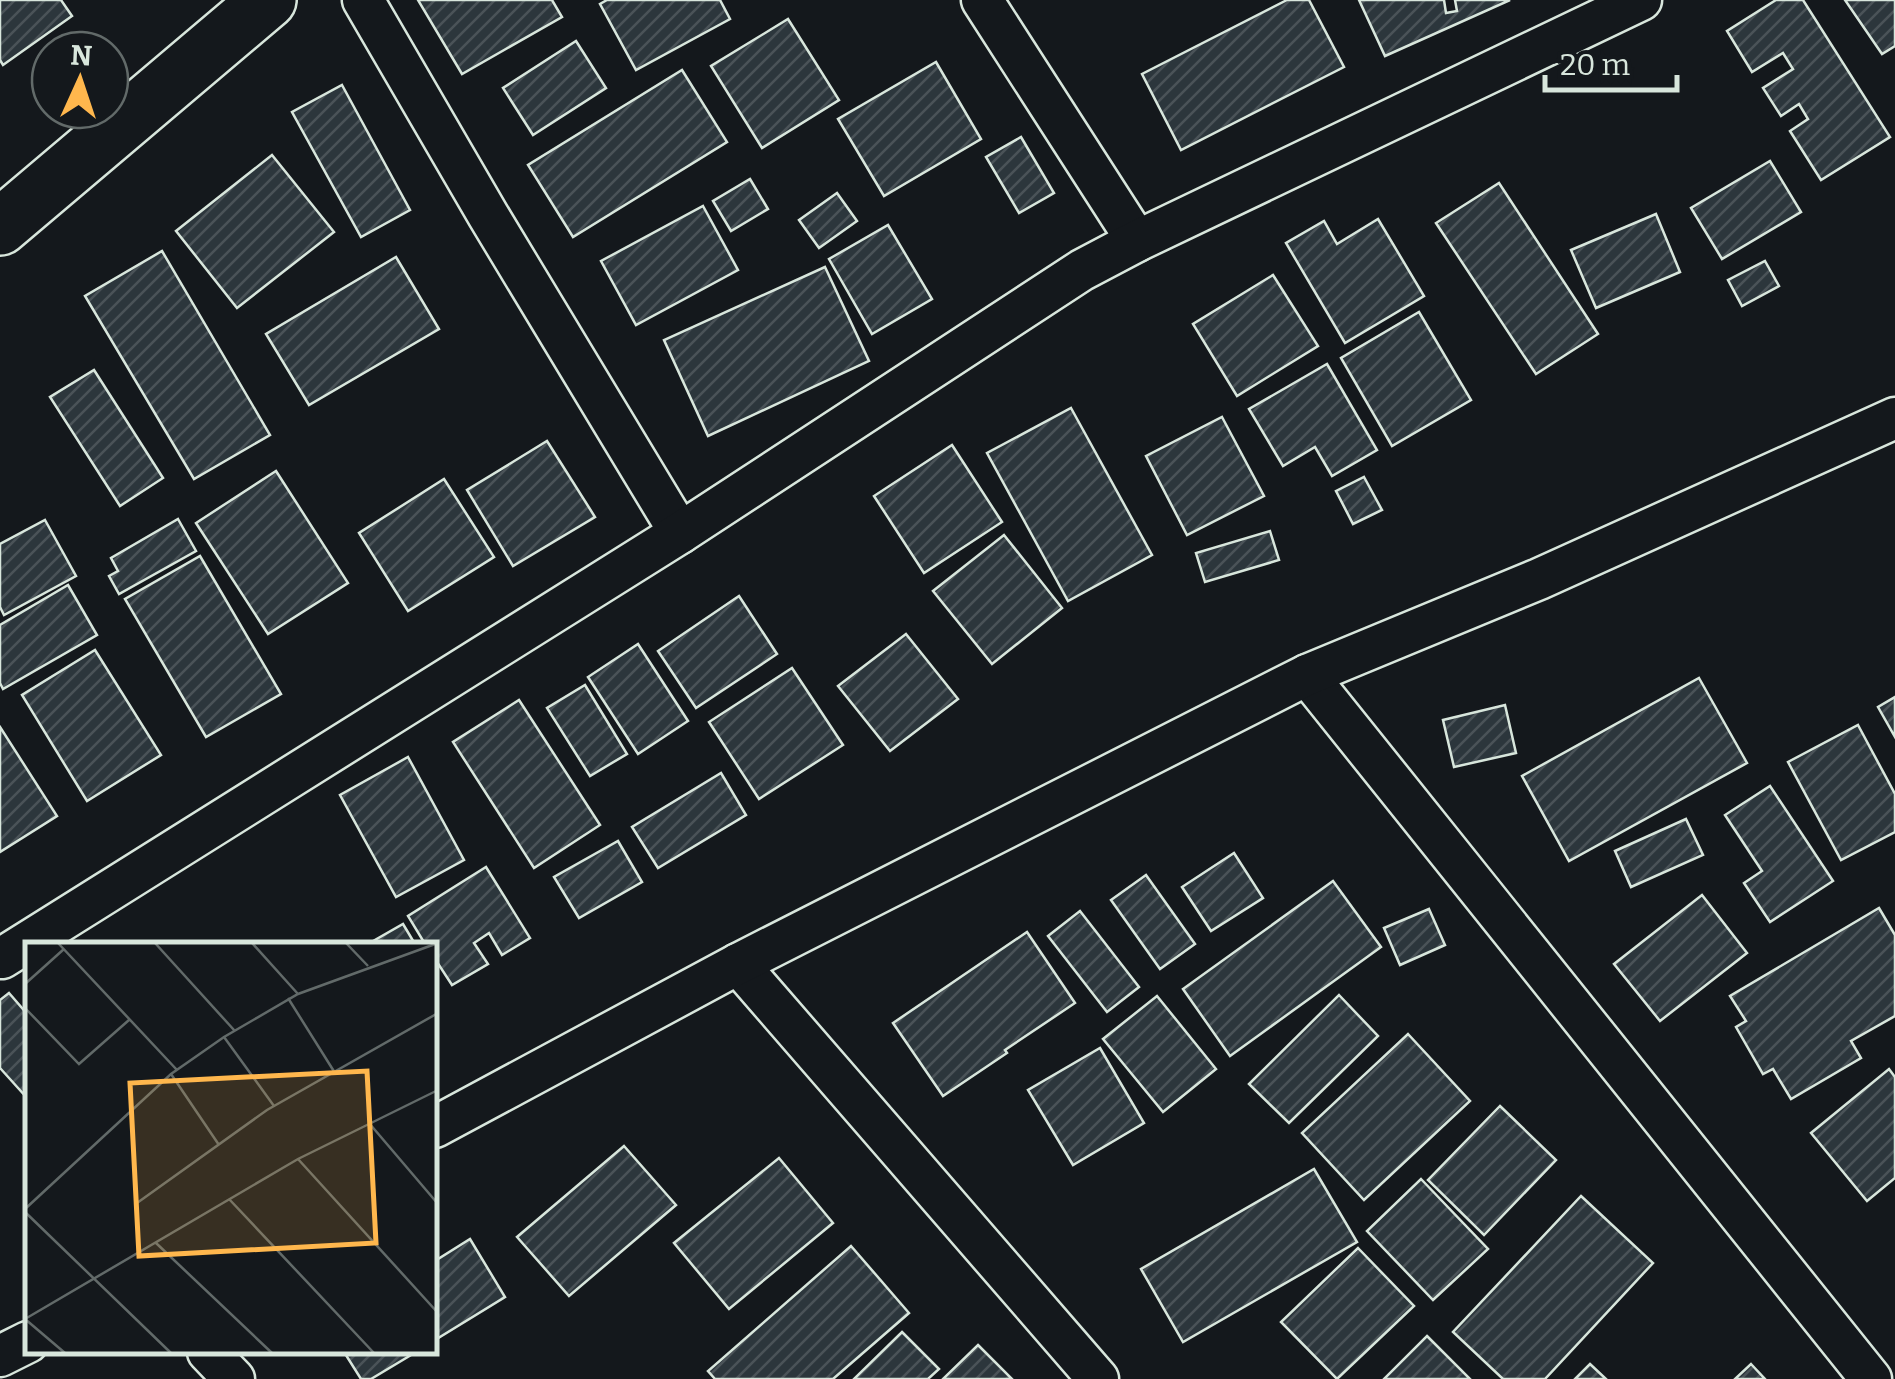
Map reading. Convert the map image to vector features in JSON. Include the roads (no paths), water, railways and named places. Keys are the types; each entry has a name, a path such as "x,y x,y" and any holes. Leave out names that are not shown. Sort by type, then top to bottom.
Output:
{"street":[{"path":"0,227 268,0"},
{"path":"363,0 680,533"},
{"path":"982,0 1137,241"},
{"path":"28,942 680,533 1082,270 1640,0"},
{"path":"438,1125 738,964 1306,675 1540,579 1894,419"},
{"path":"1306,675 1870,1379"},
{"path":"2,958 25,944"},
{"path":"738,964 1098,1379"},
{"path":"0,1356 25,1344"},
{"path":"210,1354 234,1379"}]}
